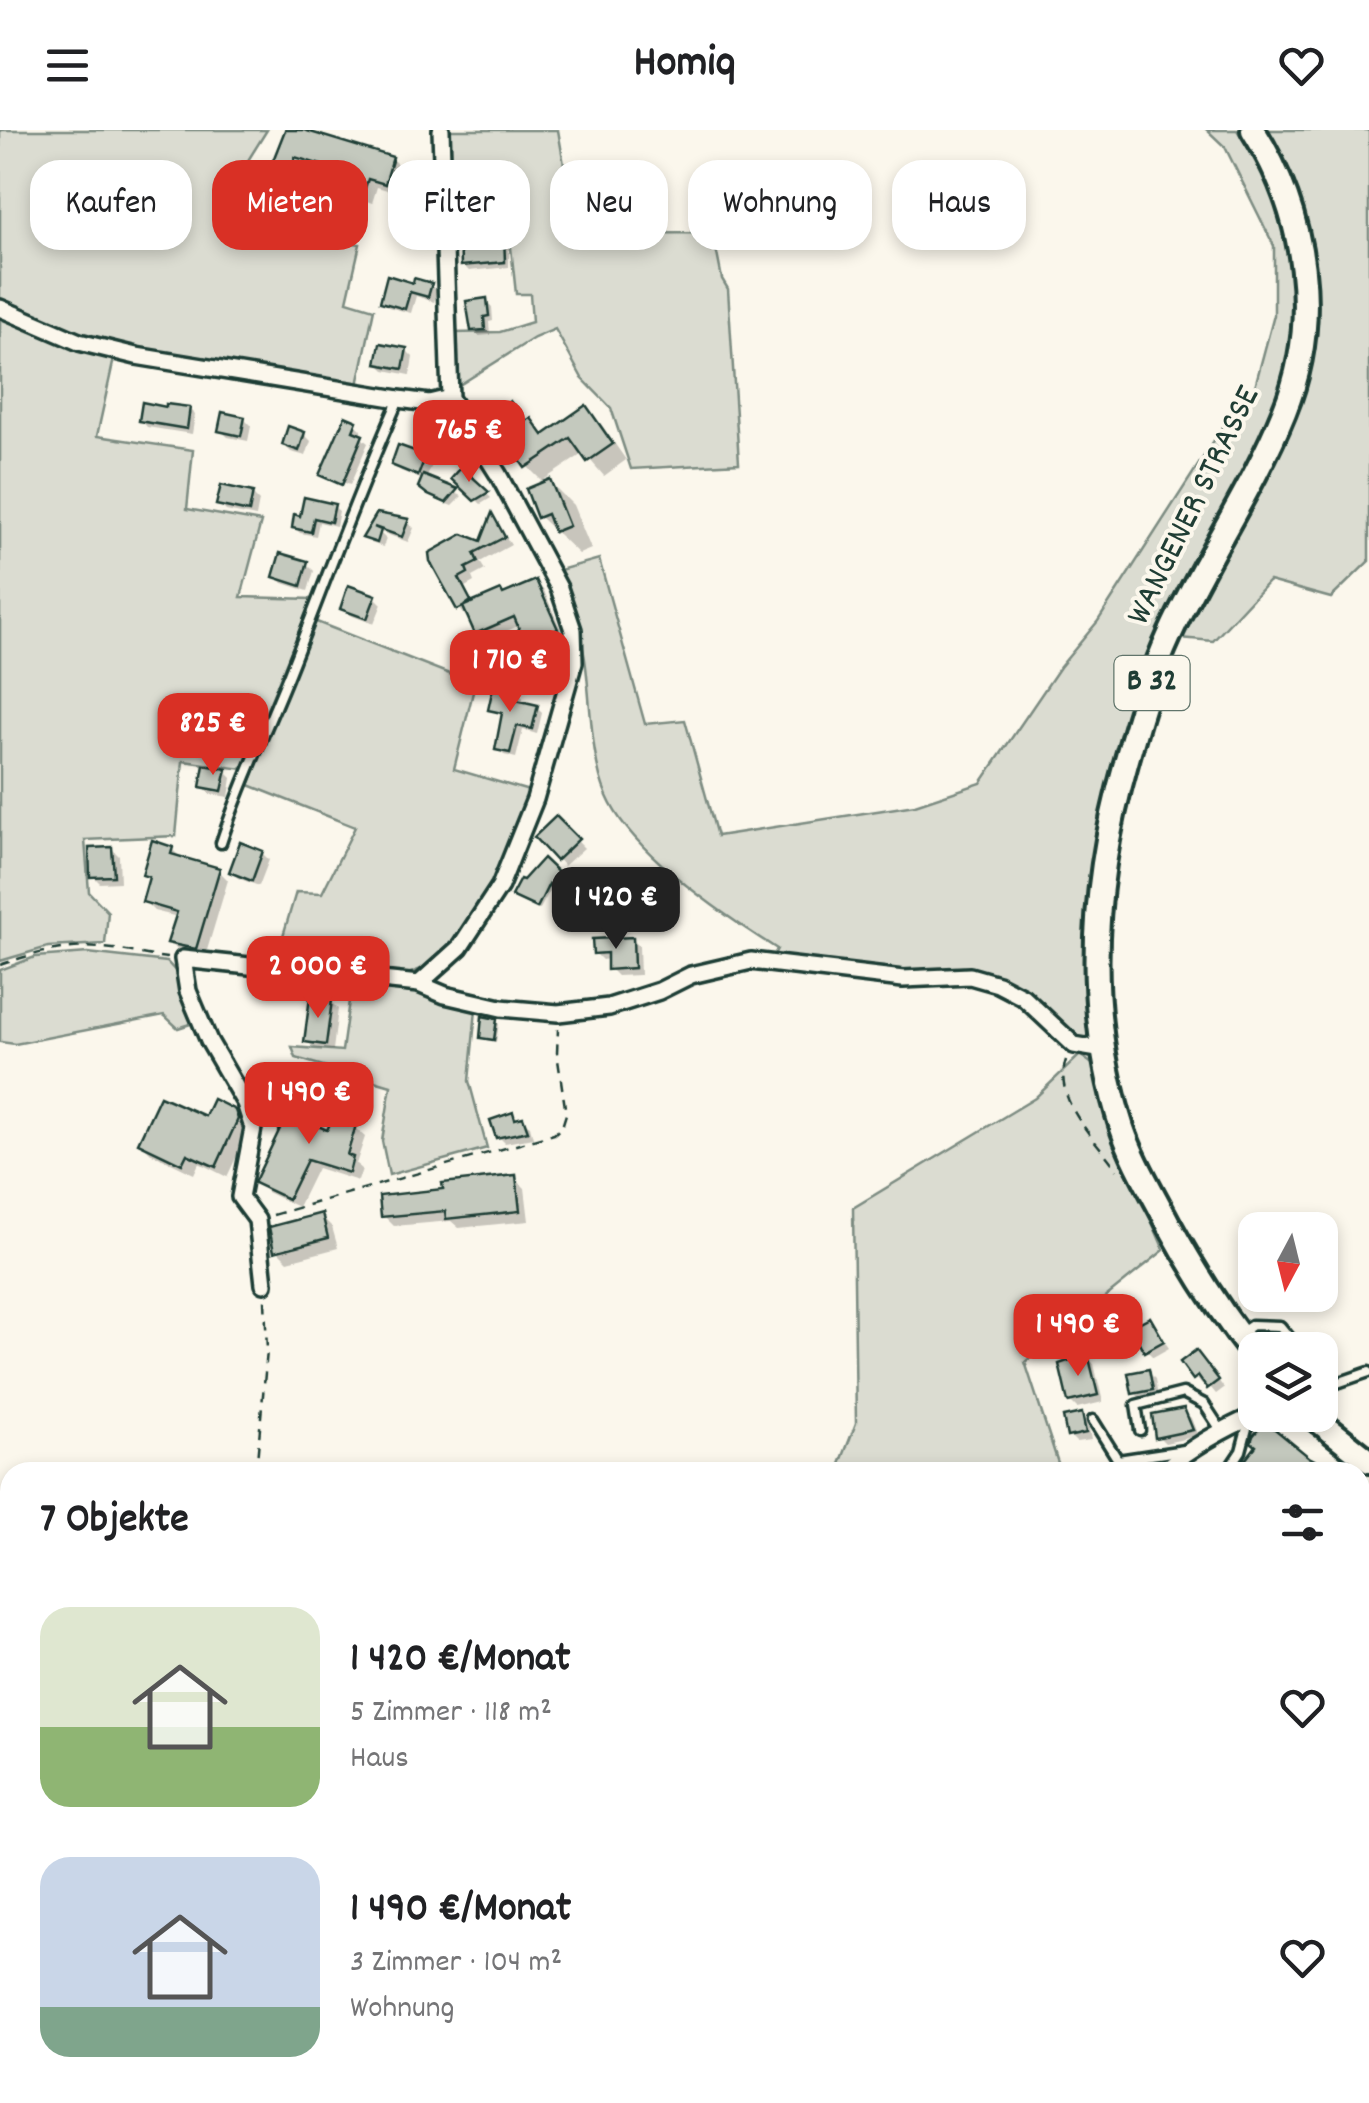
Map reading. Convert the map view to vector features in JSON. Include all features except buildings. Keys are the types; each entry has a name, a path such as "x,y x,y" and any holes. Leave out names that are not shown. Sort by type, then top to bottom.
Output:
{"main road":[{"name":"WANGENER STRASSE","path":"1238,1334 1186,1255 1123,1130 1104,1050 1095,975 1096,920 1104,854 1134,733 1169,636 1277,427 1298,364 1304,315 1301,243 1277,173 1253,130"},
{"path":"1332,1432 1369,1461"}],"street":[{"path":"419,984 460,946 500,886 536,800 574,662 573,630 559,588 498,474 450,398 440,130"},
{"path":"0,308 79,342 136,356 428,403 450,398"},
{"path":"264,1284 257,1220 240,1197 253,1128 245,1103 188,991 183,959 419,984 445,995 501,1008 558,1013 609,1007 691,976 750,961 904,978 970,976 1023,997 1074,1045 1104,1050"},
{"path":"1173,1462 1238,1423"}],"lane":[{"path":"221,843 236,797 399,399"},
{"path":"1241,1332 1252,1325 1280,1326 1285,1332"},
{"path":"1338,1382 1369,1372"},
{"path":"1140,1430 1136,1405 1184,1392 1204,1404 1222,1430"},
{"path":"1093,1420 1118,1460 1188,1450"},
{"path":"1234,1462 1248,1432"}],"path":[{"path":"0,965 63,948 104,948 183,959"},
{"path":"257,1220 554,1134 562,1128 566,1114 557,1054 558,1013"},
{"path":"257,1462 267,1350 264,1284"}],"shaded area":[{"path":"0,130 267,130 248,160 212,160 212,250 359,250 347,301 374,309 358,385 116,345 61,328 0,302"},
{"path":"449,130 558,130 563,160 550,160 550,250 668,250 668,233 688,233 688,250 716,250 728,289 739,463 631,469 611,408 582,378 555,329 456,387 454,333 500,332 532,322 530,294 516,294 511,250 530,250 530,160 448,160"},
{"path":"1207,130 1237,130 1271,180 1304,269 1258,130 1369,130 1369,561 1331,598 1269,581 1213,641 1169,637 1116,797 1092,1035 1081,1039 998,984 996,976 980,972 897,972 772,959 777,949 682,881 619,818 601,781 583,648 556,571 599,559 645,724 685,720 717,836 915,805 981,783 1060,667 1098,621 1222,428 1255,386 1274,315 1274,246 1225,147"},
{"path":"0,313 115,354 97,436 193,450 187,509 261,522 241,597 312,599 243,769 183,761 176,836 85,840 89,892 108,912 105,944 48,947 0,961"},
{"path":"314,621 475,684 454,769 529,791 530,803 482,907 447,952 426,967 401,975 285,965 283,936 296,892 322,893 355,827 249,785"},
{"path":"88,953 167,962 178,974 194,1023 178,1028 164,1015 15,1044 0,1042 0,970 35,957"},
{"path":"359,981 407,989 476,1010 469,1081 487,1148 389,1175 382,1141 391,1086 296,1058 292,1047 342,1051 349,1001"},
{"path":"1080,1055 1095,1066 1114,1134 1164,1250 1025,1362 1058,1462 841,1462 856,1423 853,1208 1035,1098"}]}
